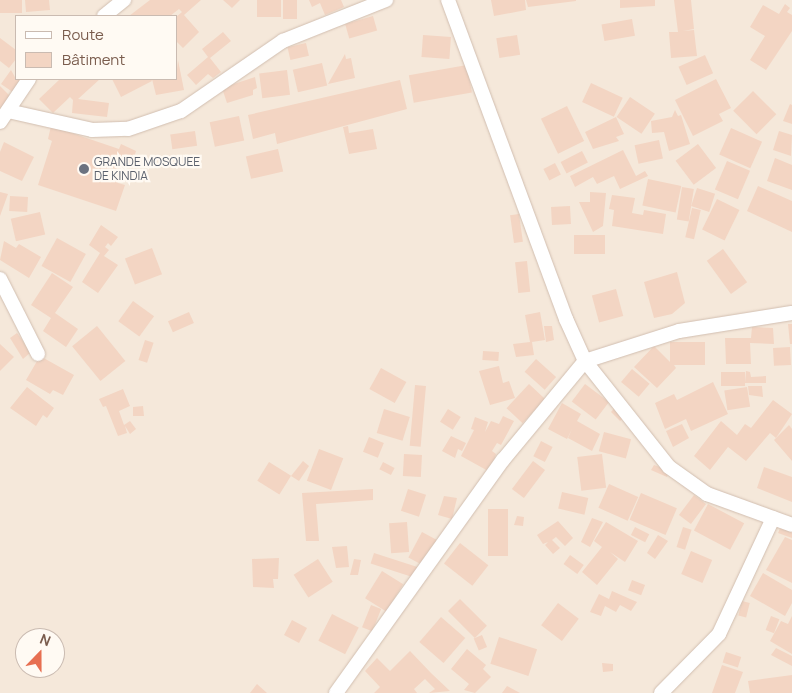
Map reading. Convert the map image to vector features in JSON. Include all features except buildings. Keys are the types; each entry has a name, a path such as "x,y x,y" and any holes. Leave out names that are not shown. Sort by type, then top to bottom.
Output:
{"street":[{"path":"105,15 124,0"},
{"path":"28,80 4,116 92,130 128,128 181,110 283,41 386,0"},
{"path":"448,0 566,318 585,361 669,467 707,494 792,525"},
{"path":"0,279 38,354"},
{"path":"336,693 503,460 585,361 679,331 792,313"},
{"path":"661,693 719,634 773,518"}],"shaded area":[{"path":"0,0 792,0 792,693 0,693"}],"place":[{"name":"GRANDE MOSQUEE DE KINDIA","path":"84,169"}]}
